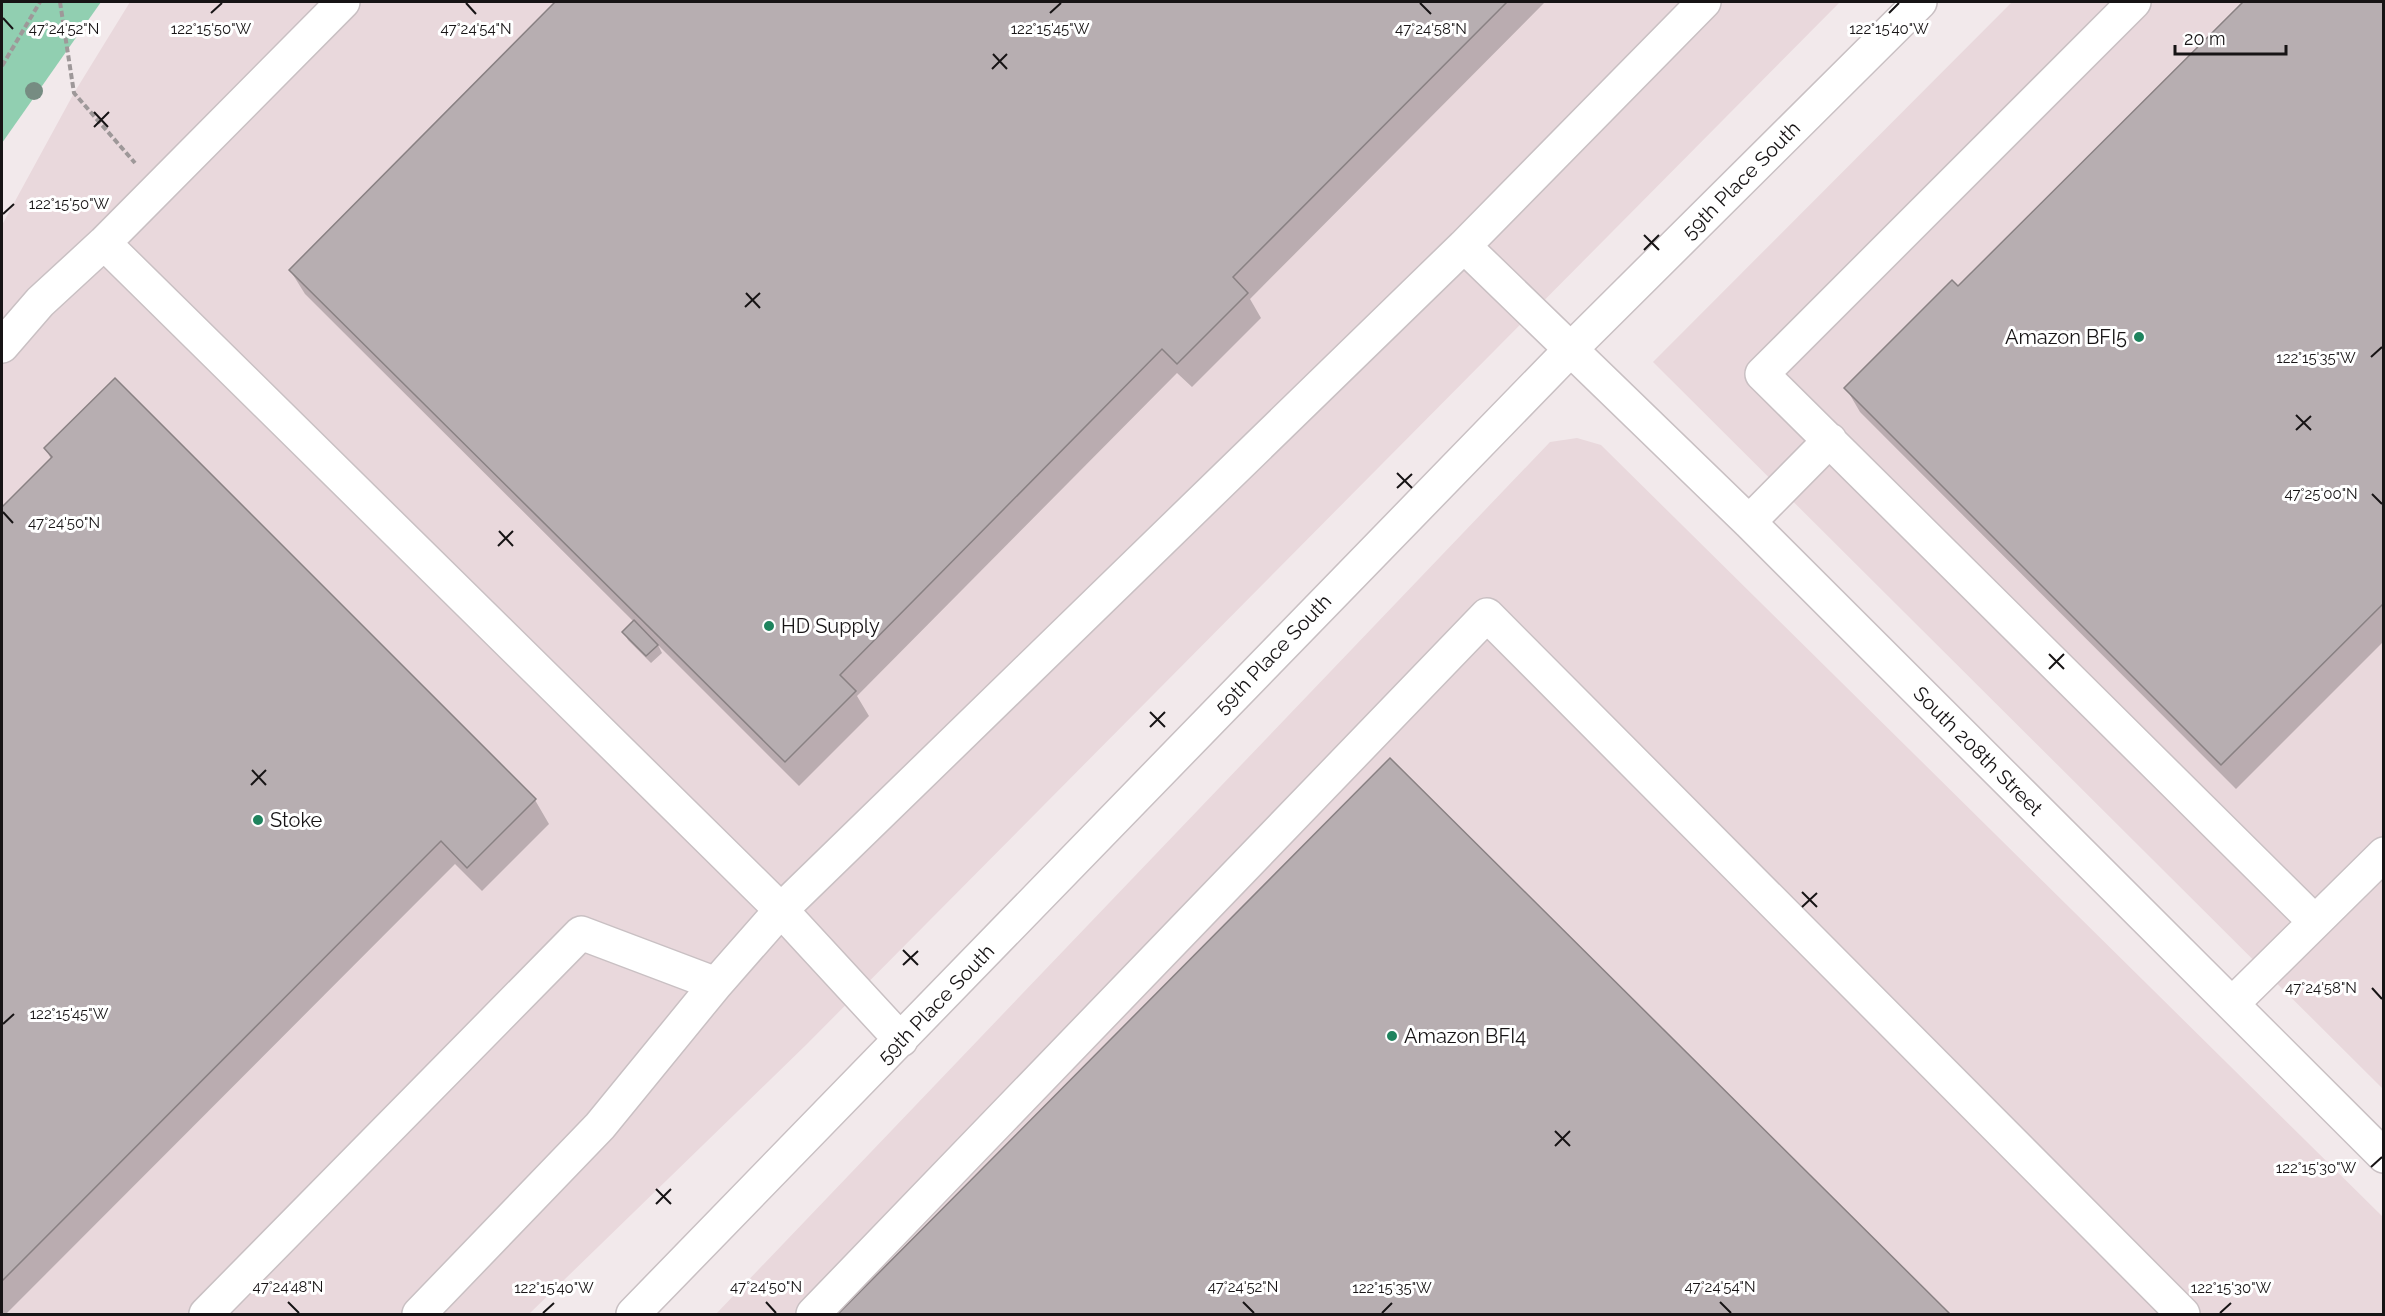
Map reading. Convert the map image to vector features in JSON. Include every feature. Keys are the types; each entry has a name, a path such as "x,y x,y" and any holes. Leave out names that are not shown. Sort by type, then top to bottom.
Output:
{"street":[{"path":"2,346 40,302 105,243 343,2"},
{"path":"419,1314 600,1126 716,984 781,910 1464,246 1704,2"},
{"name":"59th Place South","path":"633,1314 1571,349 1920,2"},
{"path":"2134,2 1762,374 2314,921"},
{"path":"105,243 781,910 901,1040"},
{"name":"South 208th Street","path":"1464,246 1749,522 2384,1156"},
{"path":"1749,522 1830,440"},
{"path":"813,1314 1487,615 2183,1314"},
{"path":"2232,1004 2384,854"},
{"path":"206,1314 581,933 716,984"}],"path":[{"path":"2,66 40,2"},
{"path":"60,2 74,93 158,188"}],"shaded area":[{"path":"130,2 1840,2 807,1044 529,1314 2,1314 2,225 74,93"},
{"path":"2012,2 2383,2 2383,1089 1653,362"},
{"path":"1577,438 1601,445 2383,1217 2383,1314 716,1314 1550,442"}],"green space":[{"path":"2,2 101,2 2,143"}],"building":[{"path":"555,2 1507,2 1233,277 1248,293 1177,364 1162,349 840,675 856,691 785,762 289,270"},
{"name":"Amazon BFI5","path":"2243,2 2384,2 2384,603 2221,765 1844,388 1952,280 1958,286"},
{"name":"Stoke","path":"115,378 536,799 467,868 441,841 2,1281 2,507 52,457 44,448"},
{"path":"634,620 658,645 646,656 622,632"},
{"name":"Amazon BFI4","path":"1390,758 1950,1314 838,1314"}],"place":[{"name":"Amazon BFI5","path":"2139,337"},
{"name":"HD Supply","path":"769,626"},
{"name":"Stoke","path":"258,820"},
{"name":"Amazon BFI4","path":"1392,1036"}]}
